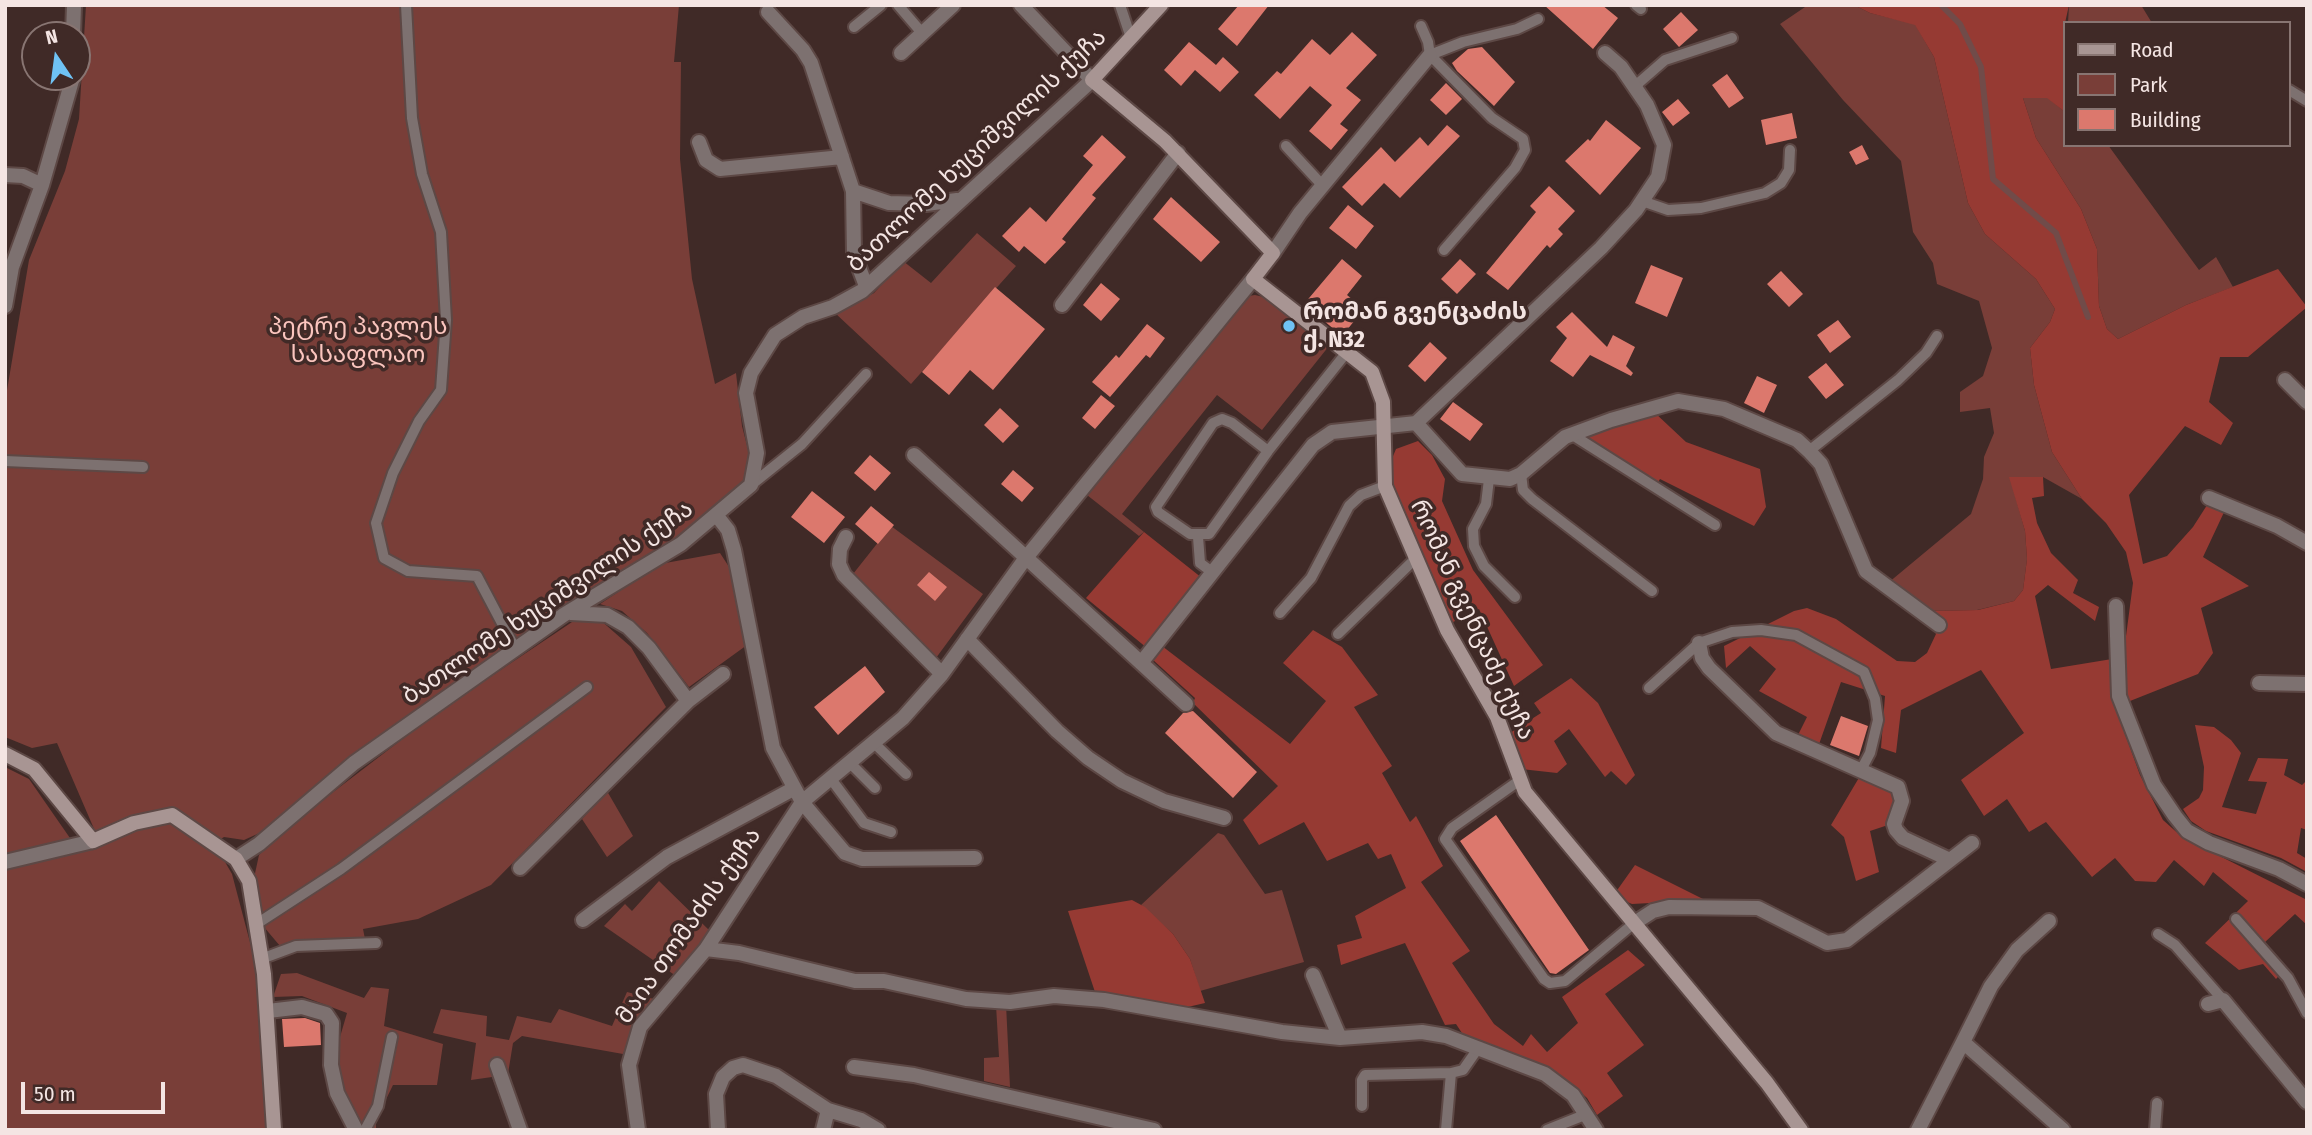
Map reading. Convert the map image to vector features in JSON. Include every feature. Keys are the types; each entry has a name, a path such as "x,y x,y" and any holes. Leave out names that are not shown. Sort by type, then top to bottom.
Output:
{"street":[{"path":"901,53 953,5"},
{"path":"1021,5 1092,80 1178,153 1273,253"},
{"name":"ბათლომე ხუციშვილის ქუჩა","path":"236,859 259,844 354,763 565,614 681,544 751,485 757,453 746,393 760,353 775,335 866,286 957,200 1092,80 1161,5"},
{"path":"768,12 803,50 811,63 853,191 854,254 866,286"},
{"path":"1141,663 1313,445 1332,432 1416,423 1601,248 1642,201 1658,177 1664,145 1658,127 1634,87 1621,67 1605,54"},
{"path":"802,802 851,764 903,718 942,674 1025,559 1253,279 1323,186 1430,55"},
{"path":"5,306 12,267 42,185 69,91"},
{"path":"699,142 706,160 720,169 842,157"},
{"path":"1062,305 1178,153"},
{"path":"5,175 23,176 42,185"},
{"path":"853,191 889,203 926,204 957,200"},
{"name":"რომან გვენცაძე ქუჩა","path":"1253,279 1372,372 1383,402 1385,486 1447,630 1497,717 1525,792 1767,1083 1801,1130"},
{"path":"2285,380 2307,401"},
{"path":"1416,423 1462,474 1489,479 1510,479 1521,474 1571,434 1678,401 1724,409 1797,440 1810,451 1821,464 1866,571 1939,625"},
{"path":"914,455 1186,704"},
{"path":"2209,498 2277,526 2307,543"},
{"path":"717,516 728,530 734,550 773,748 802,802 845,853 862,859 975,858"},
{"path":"846,537 839,549 839,564 844,575 942,674"},
{"path":"2116,606 2119,696 2154,785 2187,831 2209,843 2279,869 2307,884"},
{"path":"565,614 583,612 607,615 628,627 649,648 688,701"},
{"path":"967,639 1056,732 1088,758 1164,802 1224,818"},
{"path":"1699,643 1702,658 1709,668 1776,733 1889,782 1902,793 1894,824 1903,838 1950,860"},
{"path":"520,868 688,701 723,674"},
{"path":"2259,683 2307,684"},
{"path":"5,754 34,769 93,841"},
{"path":"583,920 667,857 793,789"},
{"name":"მაია თომაძის ქუჩა","path":"638,1130 631,1090 632,1048 640,1027 706,949 802,802"},
{"path":"5,862 93,841 134,823 172,815 236,859 249,881 261,958 268,1011 274,1130"},
{"path":"1633,924 1653,911 1669,907 1758,908 1832,944 1847,940 1972,843"},
{"path":"1918,1130 1991,986 2017,950 2049,921"},
{"path":"706,949 763,958 855,981 884,981 966,999 1010,1002 1054,996 1086,998 1201,1015 1282,1032 1340,1038 1422,1032 1446,1036 1545,1074 1573,1095 1596,1130"},
{"path":"1313,975 1340,1038"},
{"path":"2216,1002 2307,1102"},
{"path":"268,1011 302,1007 326,1014 332,1023 331,1065 337,1093 356,1130"},
{"path":"1964,1042 2063,1130"},
{"path":"497,1065 520,1130"},
{"path":"718,1130 716,1094 723,1077 733,1068 743,1065 776,1076 828,1110 861,1120 878,1130"},
{"path":"854,1067 914,1075 1154,1130"},
{"path":"823,1130 828,1110"}],"lane":[{"path":"406,5 412,118 422,174 441,232 446,320 441,390 419,421 393,473 376,523 384,558 408,571 477,576 516,648"},
{"path":"854,27 881,5"},
{"path":"898,5 922,33"},
{"path":"1120,5 1131,38"},
{"path":"1430,55 1463,41 1517,29 1538,19"},
{"path":"1421,26 1430,55 1492,118 1523,139 1525,150 1516,168 1444,250"},
{"path":"1634,87 1665,60 1732,38"},
{"path":"2291,91 2307,101"},
{"path":"1286,146 1323,186"},
{"path":"1642,201 1668,210 1690,209 1765,193 1781,183 1789,170 1790,150"},
{"path":"1810,451 1898,380 1926,353 1937,337"},
{"path":"1268,451 1233,423 1222,419 1213,423 1156,507 1158,512 1198,537 1209,534 1268,451 1347,352"},
{"path":"751,485 802,444 866,374"},
{"path":"1571,434 1715,526"},
{"path":"5,461 143,467"},
{"path":"1521,474 1523,490 1532,499 1652,591"},
{"path":"1489,479 1486,504 1473,529 1474,546 1484,566 1515,597"},
{"path":"1280,613 1311,578 1349,506 1361,495 1385,486"},
{"path":"1198,537 1200,563 1212,572"},
{"path":"1338,634 1415,558"},
{"path":"1649,688 1699,643 1732,632 1762,629 1796,635 1864,672 1875,699 1878,720 1870,752 1861,770"},
{"path":"254,925 341,869 587,687"},
{"path":"874,743 906,774"},
{"path":"851,764 875,788"},
{"path":"831,779 864,823 891,832"},
{"path":"1520,780 1452,828 1445,839 1544,979 1550,984 1565,981 1633,924"},
{"path":"2236,919 2288,978 2307,1013"},
{"path":"2158,934 2175,946 2216,1002"},
{"path":"261,958 296,946 376,943"},
{"path":"365,1130 382,1093 392,1037"},
{"path":"1362,1106 1362,1080 1365,1075 1451,1073 1463,1070 1479,1047"},
{"path":"1446,1130 1451,1073"},
{"path":"2155,1130 2157,1103"},
{"path":"1547,1130 1587,1114"}],"green space":[{"name":"პეტრე პავლეს სასაფლაო","path":"86,5 679,5 674,62 681,62 680,159 692,279 715,384 736,373 742,426 751,461 748,473 741,484 678,537 564,607 264,831 244,840 224,837 209,846 221,855 232,874 256,965 266,1130 5,1130 5,767 29,779 79,851 101,845 57,743 32,748 5,737 5,402 29,260 65,171 79,119 81,91 91,91 91,21 85,21"},
{"path":"1808,5 1854,5 1870,13 1915,24 1934,57 1968,203 1985,234 2036,279 2055,309 2050,322 2030,348 2034,385 2052,452 2082,499 2043,477 2010,477 2025,531 2027,559 2023,590 2014,601 1977,610 1929,611 1888,583 1971,514 1983,479 1984,457 1994,433 1990,408 1960,412 1960,392 1983,376 1992,348 1979,301 1937,284 1933,263 1913,232 1901,161 1843,100 1780,24"},
{"path":"2069,5 2141,5 2151,21 2068,21"},
{"path":"2047,97 2064,111 2064,147 2109,147 2199,270 2216,257 2233,287 2186,305 2118,339 2107,329 2099,306 2097,249 2081,209 2036,138 2023,98"},
{"path":"977,233 1016,266 911,384 835,313 874,293 903,261 931,283"},
{"path":"1248,296 1268,298 1329,346 1262,430 1217,395 1122,514 1144,532 1139,536 1087,495"},
{"path":"891,526 983,594 936,658 853,574"},
{"path":"720,553 733,573 747,645 689,687 647,633 622,611 600,604 660,564"},
{"path":"598,618 631,647 666,707 491,885 418,919 363,929 365,939 280,946 264,927 254,878 259,855 281,832 435,714 572,622"},
{"path":"607,791 633,836 607,857 582,819"},
{"path":"1218,833 1224,835 1265,894 1282,890 1304,962 1200,991 1190,959 1173,934 1141,905"},
{"path":"659,881 711,932 676,976 604,926 625,904 632,911"},
{"path":"297,973 364,998 371,987 389,989 384,1026 443,1044 437,1085 393,1085 376,1120 376,1130 363,1130 342,1087 338,1064 340,1037 347,1013 302,996 273,997 281,974"},
{"path":"627,992 654,999 636,1024 623,1054 522,1036 513,1043 507,1080 524,1119 510,1127 492,1077 471,1080 476,1043 433,1033 441,1009 487,1016 486,1036 509,1040 517,1016 551,1023 559,1009 612,1026"},
{"path":"1006,1004 1010,1087 984,1081 984,1058 999,1057 996,1005"}],"shaded area":[{"path":"1854,5 2069,5 2064,21 2064,111 2047,98 2023,98 2036,138 2081,209 2097,249 2099,306 2107,329 2118,339 2186,305 2278,269 2307,307 2248,357 2220,357 2209,402 2233,423 2221,445 2185,426 2129,495 2143,564 2167,556 2193,527 2209,502 2226,508 2203,557 2249,586 2201,608 2213,653 2198,674 2125,703 2123,659 2133,583 2126,552 2106,523 2082,499 2052,452 2034,385 2030,348 2050,322 2055,309 2036,279 1985,234 1968,203 1934,57 1915,25 1870,13"},
{"path":"1654,412 1686,442 1760,469 1766,507 1754,526 1660,479 1657,484 1579,436"},
{"path":"1418,441 1432,455 1445,479 1442,501 1473,570 1543,665 1514,686 1479,609 1451,623 1417,550 1391,478 1391,461 1396,449"},
{"path":"2009,477 2043,477 2044,496 2032,498 2037,523 2051,553 2078,580 2073,593 2099,607 2095,621 2048,585 2035,596 2051,669 2112,659 2116,709 2140,775 2163,820 2182,837 2307,900 2307,925 2295,914 2264,943 2286,968 2276,979 2263,964 2239,970 2205,943 2248,901 2213,872 2204,886 2174,860 2156,882 2135,881 2115,858 2092,877 2046,822 2029,832 2007,799 1984,816 1961,780 2024,733 1981,670 1901,710 1896,753 1881,748 1885,696 1841,682 1818,747 1798,735 1807,717 1759,691 1776,669 1750,646 1726,668 1724,646 1794,611 1807,608 1836,619 1897,661 1915,662 1927,653 1936,634 1925,620 1929,611 1978,610 2014,601 2023,590 2027,559 2025,531"},
{"path":"1144,532 1202,578 1147,648 1086,598"},
{"path":"1313,630 1342,647 1378,695 1354,707 1392,766 1382,773 1410,822 1416,816 1443,866 1421,882 1470,951 1452,963 1494,1024 1523,1046 1531,1034 1547,1052 1578,1023 1562,997 1628,950 1645,965 1605,994 1644,1045 1607,1073 1623,1096 1597,1115 1587,1098 1572,1085 1466,1039 1456,1024 1445,1025 1405,943 1341,965 1337,945 1362,938 1355,916 1406,888 1391,854 1378,859 1368,843 1327,861 1304,822 1259,845 1243,820 1278,786 1193,703 1195,698 1152,659 1162,646 1290,744 1326,701 1283,663"},
{"path":"1571,678 1598,703 1635,775 1626,785 1611,771 1605,777 1569,729 1554,741 1567,764 1557,773 1521,769 1510,733 1541,713 1534,703"},
{"path":"2195,725 2214,727 2231,740 2241,753 2222,807 2256,814 2267,782 2248,781 2258,758 2288,759 2284,775 2302,785 2307,780 2307,830 2301,828 2297,853 2307,859 2307,872 2281,858 2206,831 2191,821 2183,809 2199,798 2203,790 2204,767"},
{"path":"1860,776 1895,791 1896,802 1888,825 1870,831 1879,872 1856,881 1844,837 1831,825"},
{"path":"1635,865 1705,900 1632,904 1613,896"},
{"path":"1132,900 1145,907 1173,934 1190,959 1205,1003 1179,1009 1096,995 1068,911"}],"building":[{"path":"1239,5 1269,5 1237,46 1218,29"},
{"path":"1544,5 1602,5 1618,18 1593,49"},
{"path":"1681,12 1698,30 1679,47 1663,29"},
{"path":"1352,32 1377,55 1346,88 1361,100 1340,124 1348,130 1331,150 1309,131 1332,105 1310,86 1280,119 1254,95 1277,71 1281,74 1312,39 1330,55"},
{"path":"1189,42 1216,65 1223,57 1239,72 1220,92 1195,70 1181,86 1164,70"},
{"path":"1482,47 1515,82 1494,106 1452,63 1468,49"},
{"path":"1727,74 1744,98 1729,108 1712,85"},
{"path":"1446,83 1462,99 1446,115 1430,100"},
{"path":"1678,99 1690,113 1673,126 1662,112"},
{"path":"1792,113 1797,138 1766,145 1761,120"},
{"path":"1606,120 1641,148 1600,195 1565,161 1588,139 1590,141"},
{"path":"1447,125 1460,136 1400,198 1384,183 1362,206 1342,187 1381,147 1395,162 1420,137 1428,146"},
{"path":"1102,135 1126,157 1092,195 1096,198 1062,239 1066,242 1045,264 1024,246 1019,252 1002,236 1030,207 1046,222 1093,165 1083,156"},
{"path":"1862,145 1869,159 1856,165 1849,152"},
{"path":"1549,186 1575,211 1558,229 1563,234 1550,248 1547,245 1508,290 1486,273 1536,212 1530,206"},
{"path":"1171,197 1220,242 1201,262 1153,219"},
{"path":"1348,205 1374,226 1356,249 1329,228"},
{"path":"1342,259 1362,276 1347,295 1364,309 1342,336 1304,304"},
{"path":"1460,259 1476,274 1457,294 1441,279"},
{"path":"1651,265 1683,278 1667,317 1635,303"},
{"path":"1781,271 1803,294 1789,307 1767,284"},
{"path":"1101,283 1120,299 1101,321 1083,305"},
{"path":"995,287 1045,329 993,390 970,370 949,395 922,372"},
{"path":"1572,312 1607,347 1613,335 1635,347 1626,366 1633,373 1631,376 1590,355 1573,377 1550,361 1567,338 1556,327"},
{"path":"1838,320 1851,337 1830,353 1817,335"},
{"path":"1147,324 1165,338 1150,358 1146,355 1110,397 1092,382 1116,355 1119,358"},
{"path":"1430,342 1447,358 1425,382 1408,366"},
{"path":"1826,363 1844,385 1826,399 1808,377"},
{"path":"1757,376 1777,385 1764,413 1744,403"},
{"path":"1101,395 1115,406 1095,429 1082,418"},
{"path":"1453,402 1483,424 1470,441 1440,419"},
{"path":"1000,408 1019,426 1003,443 984,425"},
{"path":"870,455 891,473 875,491 854,473"},
{"path":"1013,470 1034,488 1022,502 1001,484"},
{"path":"812,491 845,517 824,543 791,517"},
{"path":"871,506 894,525 878,544 855,524"},
{"path":"929,572 947,587 935,601 917,585"},
{"path":"865,666 885,692 838,735 814,707"},
{"path":"1193,711 1257,772 1233,798 1165,733 1183,713"},
{"path":"1841,716 1868,726 1859,756 1830,745"},
{"path":"1496,815 1589,950 1556,974 1550,973 1460,841"},
{"path":"305,1018 320,1023 321,1045 284,1047 282,1019"}],"waterway":[{"path":"1941,5 1960,24 1981,67 1993,179 2056,233 2088,317"}],"place":[{"name":"რომან გვენცაძის ქ. N32","path":"1289,326"}]}
